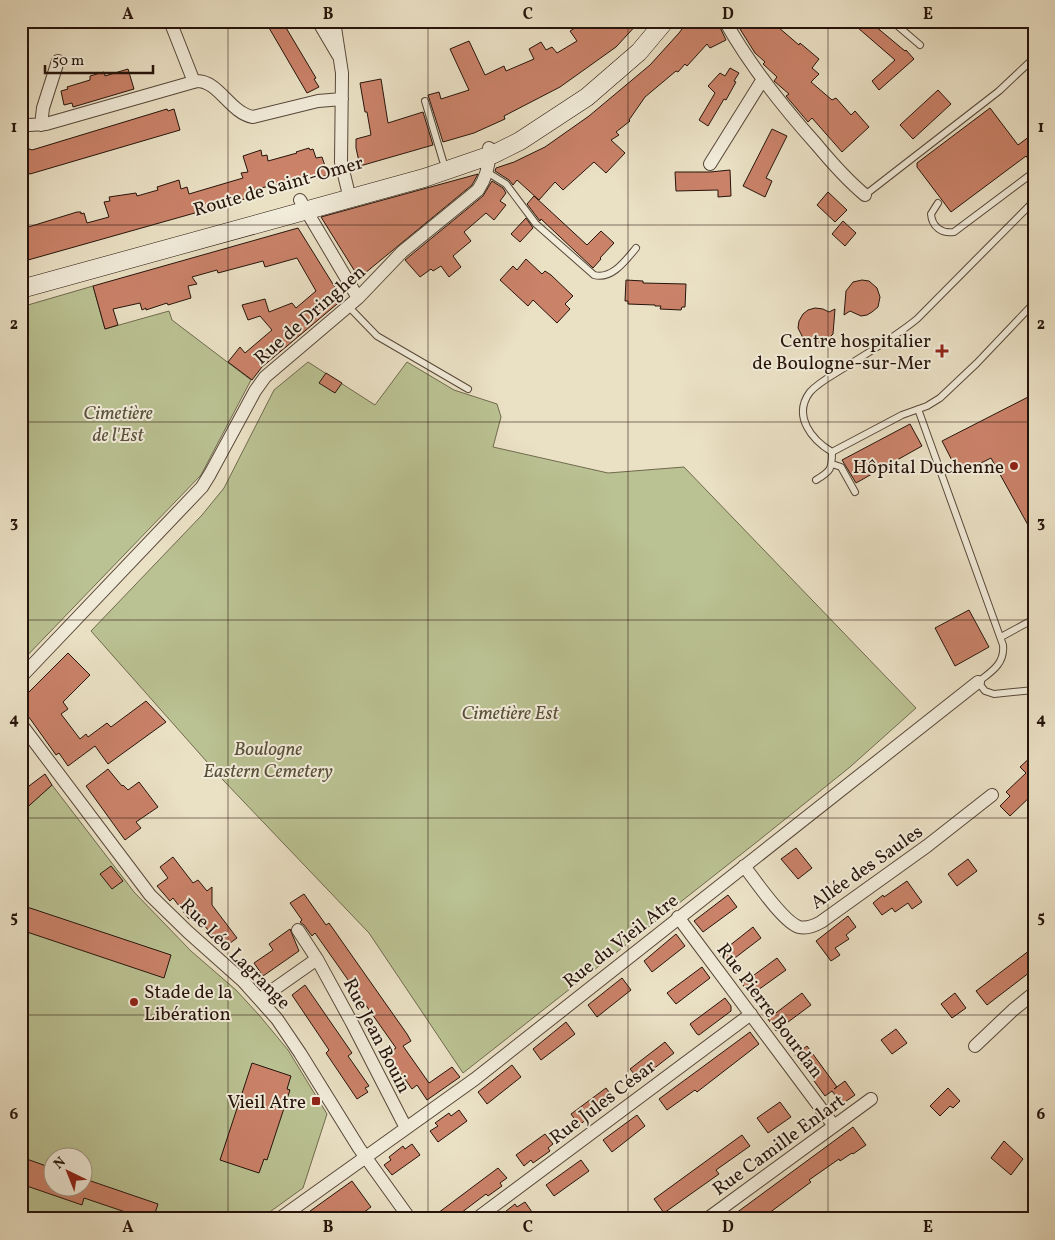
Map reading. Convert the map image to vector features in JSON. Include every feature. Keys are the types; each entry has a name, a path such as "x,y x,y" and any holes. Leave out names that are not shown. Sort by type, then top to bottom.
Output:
{"main road":[{"name":"Route de Saint-Omer","path":"348,193 450,170 488,159 544,126 604,84 647,43 665,21"},
{"name":"Route de Saint-Omer","path":"21,280 303,206 443,161 472,154 488,159"},
{"path":"21,289 303,206"}],"street":[{"path":"170,21 194,82"},
{"path":"318,21 341,61"},
{"path":"334,21 341,61 340,154 348,193"},
{"path":"725,21 763,79 796,122 849,181 865,195"},
{"path":"41,125 58,61"},
{"path":"710,164 763,79"},
{"path":"21,122 41,125 201,81 217,90 237,110 253,117 318,101 342,99"},
{"name":"Rue de Dringhen","path":"21,677 188,503 206,481 255,391 265,377 353,302 402,252 478,190 488,159"},
{"path":"303,206 353,302"},
{"name":"Rue du Vieil Atre","path":"279,1219 476,1079 678,917 978,682"},
{"name":"Rue Léo Lagrange","path":"21,724 150,895 240,978 260,999 288,1034 365,1157 410,1219"},
{"name":"Allée des Saules","path":"744,866 785,918 799,927 811,927 927,846 992,794"},
{"name":"Rue Pierre Bourdan","path":"678,917 834,1126"},
{"name":"Rue Jean Bouin","path":"298,930 317,959 349,1016 406,1128"},
{"path":"260,999 317,959"},
{"path":"975,1046 1013,1010 1034,994"},
{"name":"Rue Jules César","path":"476,1219 751,1014"},
{"name":"Rue Camille Enlart","path":"707,1219 871,1099"}],"lane":[{"path":"892,21 920,45"},
{"path":"865,195 999,91 1034,58"},
{"path":"426,101 443,161"},
{"path":"488,159 536,224 594,275 602,276 612,272 636,248"},
{"path":"938,202 931,214 934,224 942,232 954,232 1034,172"},
{"path":"832,452 817,441 808,431 804,412 809,394 819,384 898,334 917,319 1034,201"},
{"path":"353,302 370,330 383,340 468,389"},
{"path":"832,452 902,414 934,402 946,393 1034,303"},
{"path":"918,409 1001,637 1004,650 1001,660 994,670 978,682 985,691 994,694 1034,690"},
{"path":"816,480 827,473 832,464 832,452"},
{"path":"832,464 840,467 855,492"},
{"path":"1001,637 1034,619"}],"green space":[{"name":"Cimetière de l'Est","path":"93,286 105,329 169,311 172,320 251,380 201,475 21,662 21,307"},
{"name":"Cimetière Est","path":"308,362 375,405 407,362 454,390 497,404 501,417 493,447 608,473 684,467 916,708 850,767 463,1073 369,933 223,780 91,631 202,515 224,488 274,390"},
{"name":"Stade de la Libération","path":"52,785 134,892 191,951 236,990 259,1015 288,1050 327,1114 303,1188 260,1219 21,1219 21,812"}],"building":[{"path":"265,21 282,21 316,78 314,79 319,87 307,93"},
{"path":"586,21 640,21 616,47 560,87 504,116 505,119 474,133 443,142 428,95 439,92 441,99 469,90 450,49 469,41 485,75 504,66 506,71 534,59 529,49 541,42 546,50 552,47 557,53 577,41 570,31"},
{"path":"688,21 717,21 726,40 710,48 707,44 687,66 685,64 678,72 676,71 645,97 630,121 616,132 619,135 611,140 625,153 606,173 594,162 563,190 555,182 539,200 517,180 513,185 495,171 496,168 514,162 545,147 589,116 650,65"},
{"path":"735,21 783,21 778,27 819,59 812,68 819,74 811,82 832,100 836,98 851,115 855,111 869,127 842,152 812,118 808,122 786,96 789,94 774,81 777,77 763,64 765,62 755,53"},
{"path":"850,21 869,21 906,50 914,59 879,90 872,81 895,60"},
{"path":"730,68 739,73 734,81 736,82 708,126 699,120 715,93 708,86 720,73 725,76"},
{"path":"128,69 134,89 73,107 72,103 64,105 61,91 68,89 67,87 90,80 90,76 104,72 105,76"},
{"path":"381,79 388,123 423,112 433,145 360,166 356,139 371,135 360,83"},
{"path":"938,90 951,104 913,139 900,125"},
{"path":"990,108 1018,145 1034,133 1034,167 1026,156 951,212 917,167 917,163"},
{"path":"167,109 168,111 174,109 180,130 30,174 21,170 21,146 32,150"},
{"path":"772,129 787,136 766,178 772,181 765,197 743,186"},
{"path":"309,148 310,150 313,149 316,158 322,157 328,175 293,184 291,180 247,192 248,198 21,262 22,229 77,212 84,213 87,223 109,217 104,202 110,201 109,197 136,193 137,196 158,190 157,187 179,180 181,189 187,187 189,194 243,178 241,173 248,172 243,156 261,150 262,156 267,155 268,161"},
{"path":"730,170 731,196 718,197 718,190 676,191 675,172"},
{"path":"478,174 472,185 359,278 321,217"},
{"path":"492,181 503,188 506,193 500,201 506,205 494,220 486,213 464,232 471,241 453,256 461,267 449,277 441,266 433,271 431,269 420,277 405,260 483,196"},
{"path":"828,192 847,210 835,222 817,205"},
{"path":"534,196 587,245 601,231 614,243 593,268 541,219 540,221 527,204"},
{"path":"526,218 533,228 520,242 511,234"},
{"path":"843,221 856,233 845,246 832,234"},
{"path":"298,228 343,299 262,367 252,380 228,362 240,347 245,353 272,330 260,316 248,320 242,305 265,299 269,312 292,303 296,308 316,291 297,258 265,267 263,261 218,273 217,270 192,277 197,284 188,286 191,298 146,310 146,308 142,310 140,303 113,309 118,325 105,329 93,286"},
{"path":"526,259 542,274 545,271 551,275 573,296 565,304 570,309 557,323 533,300 528,306 500,280 513,266 517,270"},
{"path":"626,280 643,281 643,283 686,284 685,307 682,307 681,310 660,309 661,306 655,305 628,304 628,301 625,301"},
{"path":"869,281 877,288 880,297 878,307 867,315 861,316 850,311 844,315 846,291 853,282"},
{"path":"815,308 829,312 835,309 833,334 825,342 817,345 804,340 798,328 803,314"},
{"path":"326,373 342,383 335,393 319,383"},
{"name":"Hôpital Duchenne","path":"1034,394 1034,536 991,458 959,474 942,441"},
{"path":"910,424 922,446 856,483 842,460"},
{"path":"969,610 989,647 955,666 935,628"},
{"path":"68,653 90,675 63,702 68,709 61,714 80,739 86,734 88,737 107,723 111,727 146,701 166,722 108,764 95,746 68,766 59,753 56,755 21,707 21,700"},
{"path":"1034,754 1034,793 1010,816 1000,806 1010,796 1006,792 1026,773 1020,767"},
{"path":"108,769 122,786 128,790 139,782 158,807 136,822 141,828 125,840 86,786"},
{"path":"45,774 52,785 21,813 21,792"},
{"path":"796,848 812,868 798,879 781,859"},
{"path":"173,857 193,883 198,880 207,891 212,887 212,905 237,938 222,949 196,914 189,919 173,898 170,901 157,886 168,878 160,867"},
{"path":"968,859 977,871 957,886 948,874"},
{"path":"111,866 123,881 112,889 100,874"},
{"path":"907,881 922,902 912,909 908,903 895,912 892,908 882,915 873,903"},
{"path":"304,894 326,925 329,923 407,1034 411,1041 403,1046 429,1083 452,1067 460,1077 427,1100 417,1085 412,1089 387,1054 396,1048 315,933 312,936 300,922 302,920 290,903"},
{"path":"728,895 737,907 703,932 694,921"},
{"path":"21,905 171,955 164,978 21,930"},
{"path":"848,916 856,927 846,935 849,939 835,948 840,955 831,961 816,941"},
{"path":"753,927 761,938 727,964 719,954"},
{"path":"290,929 299,951 263,976 254,963 273,950 269,944"},
{"path":"676,934 685,946 652,972 644,961"},
{"path":"1034,947 1034,969 987,1005 976,991"},
{"path":"777,958 786,970 751,995 742,984"},
{"path":"702,967 710,978 676,1004 667,993"},
{"path":"622,978 631,990 597,1017 588,1005"},
{"path":"305,985 352,1053 348,1056 369,1086 365,1088 368,1092 357,1099 326,1053 329,1050 292,995"},
{"path":"802,993 811,1005 776,1031 768,1019"},
{"path":"955,993 966,1008 952,1018 941,1004"},
{"path":"725,998 731,1006 731,1011 699,1035 697,1034 690,1024"},
{"path":"566,1022 575,1034 541,1060 533,1049"},
{"path":"896,1029 907,1043 892,1054 881,1040"},
{"path":"750,1032 759,1044 697,1092 695,1090 667,1110 659,1099"},
{"path":"665,1042 674,1053 639,1080 630,1069"},
{"path":"807,1046 837,1087 845,1081 855,1095 842,1104 832,1091 825,1096 795,1055"},
{"path":"252,1063 291,1076 287,1089 290,1090 267,1160 264,1159 259,1173 220,1160"},
{"path":"512,1065 521,1077 487,1104 478,1092"},
{"path":"606,1088 614,1099 579,1125 571,1114"},
{"path":"948,1088 960,1101 953,1108 950,1106 940,1116 930,1106"},
{"path":"780,1102 791,1117 768,1133 757,1118"},
{"path":"459,1110 467,1121 438,1142 430,1131 438,1126 435,1123 449,1113 451,1116"},
{"path":"637,1115 645,1126 612,1152 603,1140"},
{"path":"853,1127 866,1145 840,1161 839,1159 809,1180 811,1182 761,1219 728,1219"},
{"path":"545,1134 553,1144 548,1148 550,1151 533,1163 531,1160 524,1166 516,1155"},
{"path":"742,1135 750,1146 716,1170 719,1174 664,1213 654,1199"},
{"path":"1004,1141 1023,1159 1011,1175 991,1158"},
{"path":"412,1144 420,1155 392,1175 384,1165 391,1160 389,1157 403,1146 405,1149"},
{"path":"21,1157 42,1164 42,1191 21,1184"},
{"path":"581,1160 589,1171 554,1196 546,1185"},
{"path":"498,1168 507,1178 500,1183 502,1186 488,1196 486,1194 453,1219 430,1219"},
{"path":"92,1181 158,1204 153,1219 146,1219 84,1198 92,1198"},
{"path":"352,1181 371,1207 355,1219 349,1219 344,1211 333,1219 299,1219"},
{"path":"62,1198 84,1198 82,1205"},
{"path":"525,1202 532,1212 526,1219 496,1219 515,1204 517,1207"}],"place":[{"name":"Centre hospitalier de Boulogne-sur-Mer","path":"942,351"},
{"name":"Hôpital Duchenne","path":"1014,466"},
{"name":"Stade de la Libération","path":"134,1002"},
{"name":"Vieil Atre","path":"316,1101"}],"park label":[{"name":"Boulogne Eastern Cemetery","path":"268,759"}]}
